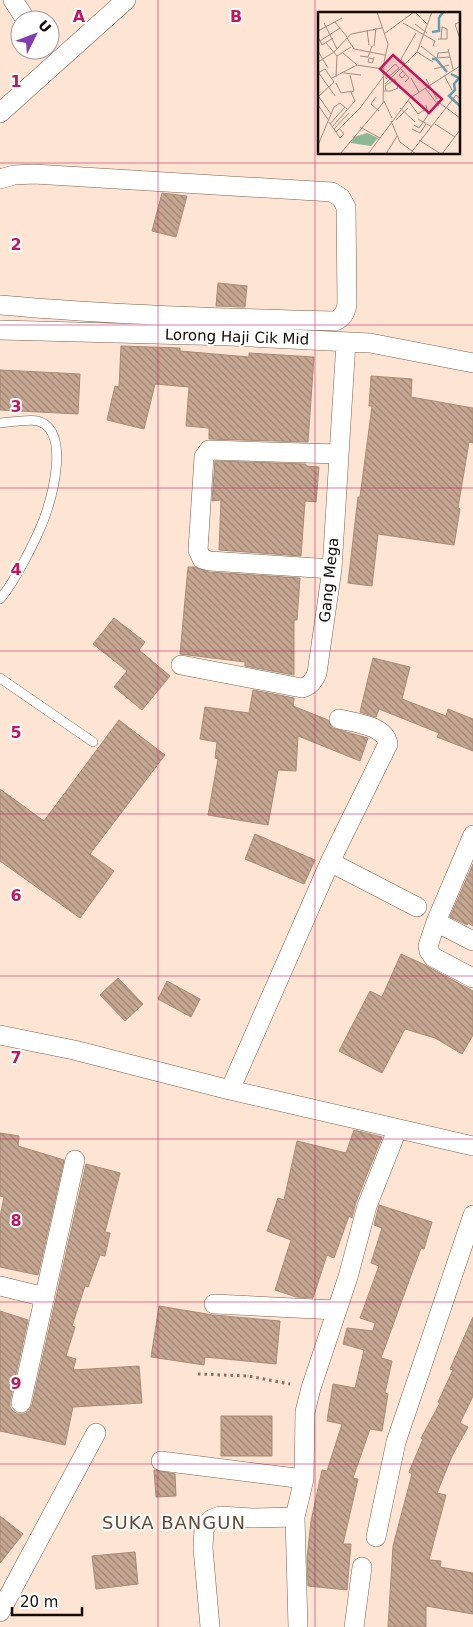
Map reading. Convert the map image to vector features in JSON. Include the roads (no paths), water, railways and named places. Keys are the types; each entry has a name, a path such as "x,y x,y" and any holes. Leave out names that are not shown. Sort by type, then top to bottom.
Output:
{"street":[{"path":"60,49 126,0"},
{"path":"0,113 46,60"},
{"path":"0,179 34,174 332,192 341,198 346,207 347,304 345,313 335,320 85,312 0,305"},
{"name":"Lorong Haji Cik Mid","path":"0,330 231,336 370,343 473,363"},
{"name":"Gang Mega","path":"181,665 302,688 311,684 317,673 332,569 346,342"},
{"path":"332,569 210,561 202,559 198,550 204,457 207,452 213,449 339,454"},
{"path":"230,1090 330,862 388,744 384,734 379,730 339,719"},
{"path":"472,839 436,922 428,946 429,951 438,960 473,978"},
{"path":"330,862 417,906"},
{"path":"436,922 473,941"},
{"path":"0,1035 74,1050 230,1090 473,1146"},
{"path":"298,1627 294,1516 304,1479 305,1412 311,1388 348,1277 367,1206 397,1130"},
{"path":"21,1403 75,1160"},
{"path":"376,1537 396,1442 473,1215"},
{"path":"0,1286 45,1297"},
{"path":"214,1304 336,1310"},
{"path":"0,1612 96,1433"},
{"path":"161,1461 304,1479"},
{"path":"210,1627 203,1548 204,1529 208,1523 220,1516 252,1518 294,1516"},
{"path":"354,1627 362,1568"}],"lane":[{"path":"0,423 38,421 47,427 54,436 57,446 55,472 44,519 29,551 0,599"},
{"path":"0,678 93,742"}],"district":[{"name":"SUKA BANGUN","path":"174,1522"}]}
